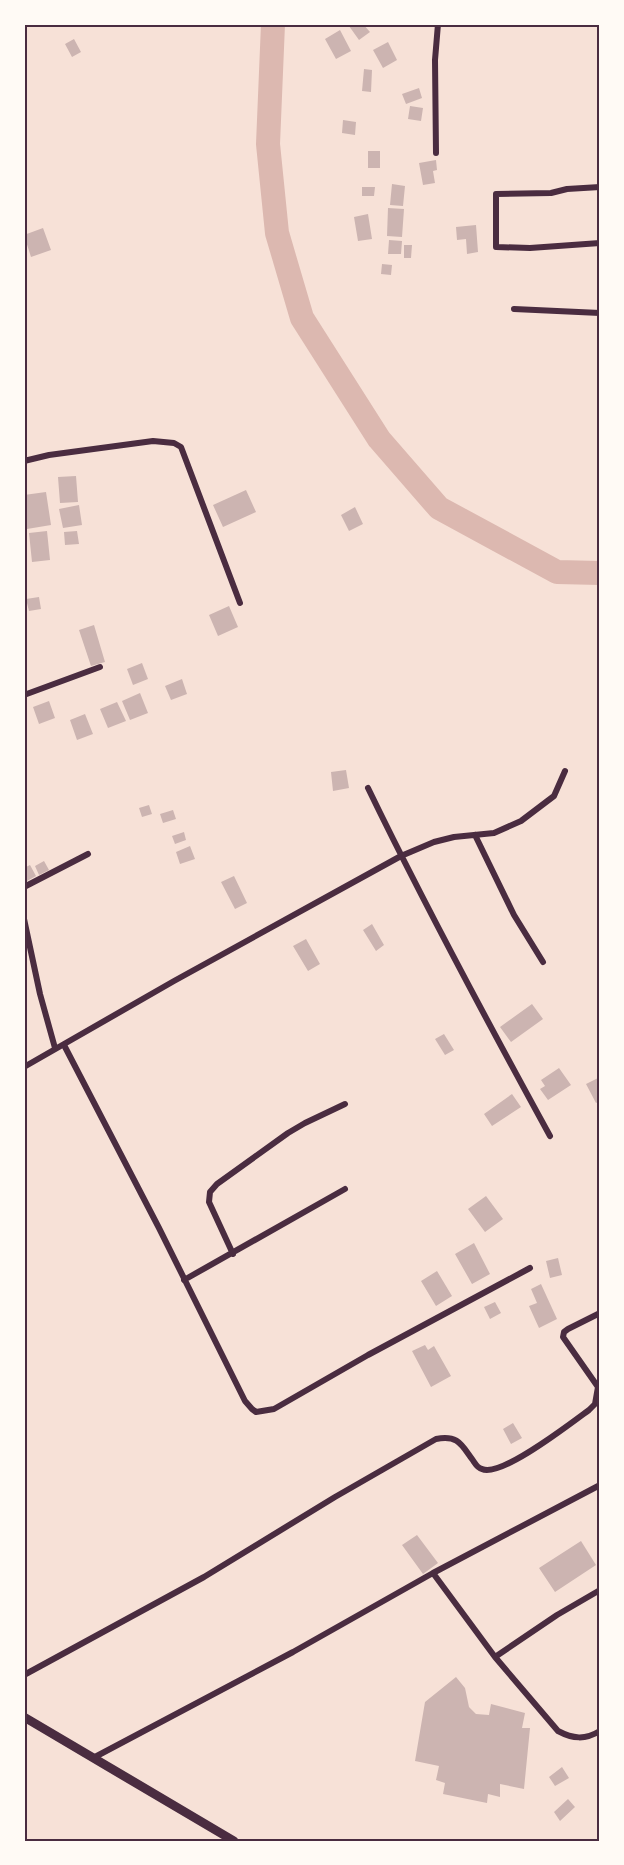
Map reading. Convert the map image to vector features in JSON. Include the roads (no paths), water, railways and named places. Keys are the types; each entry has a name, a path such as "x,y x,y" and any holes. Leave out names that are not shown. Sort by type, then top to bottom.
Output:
{"main road":[{"path":"24,1718 234,1841"}],"street":[{"path":"436,153 435,60 438,24"},
{"path":"600,187 567,189 551,193 495,194 496,247 530,248 600,243"},
{"path":"514,309 600,313"},
{"path":"24,461 49,455 153,441 174,443 181,447 240,603"},
{"path":"24,695 100,667"},
{"path":"24,1067 401,856 434,842 454,837 494,833 521,821 554,796 565,771"},
{"path":"368,788 450,952 550,1136"},
{"path":"475,835 514,915 543,962"},
{"path":"24,887 88,854"},
{"path":"24,919 40,994 55,1048"},
{"path":"64,1045 245,1401 256,1412 274,1409 368,1355 530,1268"},
{"path":"233,1254 209,1202 210,1192 217,1184 288,1133 345,1104"},
{"path":"184,1280 345,1189"},
{"path":"24,1675 204,1576 436,1439 454,1438 460,1442 479,1469 484,1471 497,1469 531,1452 595,1404 598,1387 563,1337 564,1332 568,1329 600,1313"},
{"path":"93,1758 600,1485"},
{"path":"433,1573 495,1658 558,1731 571,1737 582,1738 600,1731"},
{"path":"495,1658 557,1615 600,1590"}],"waterway":[{"path":"273,24 268,144 277,233 302,318 379,439 439,508 557,572 600,573"}]}
